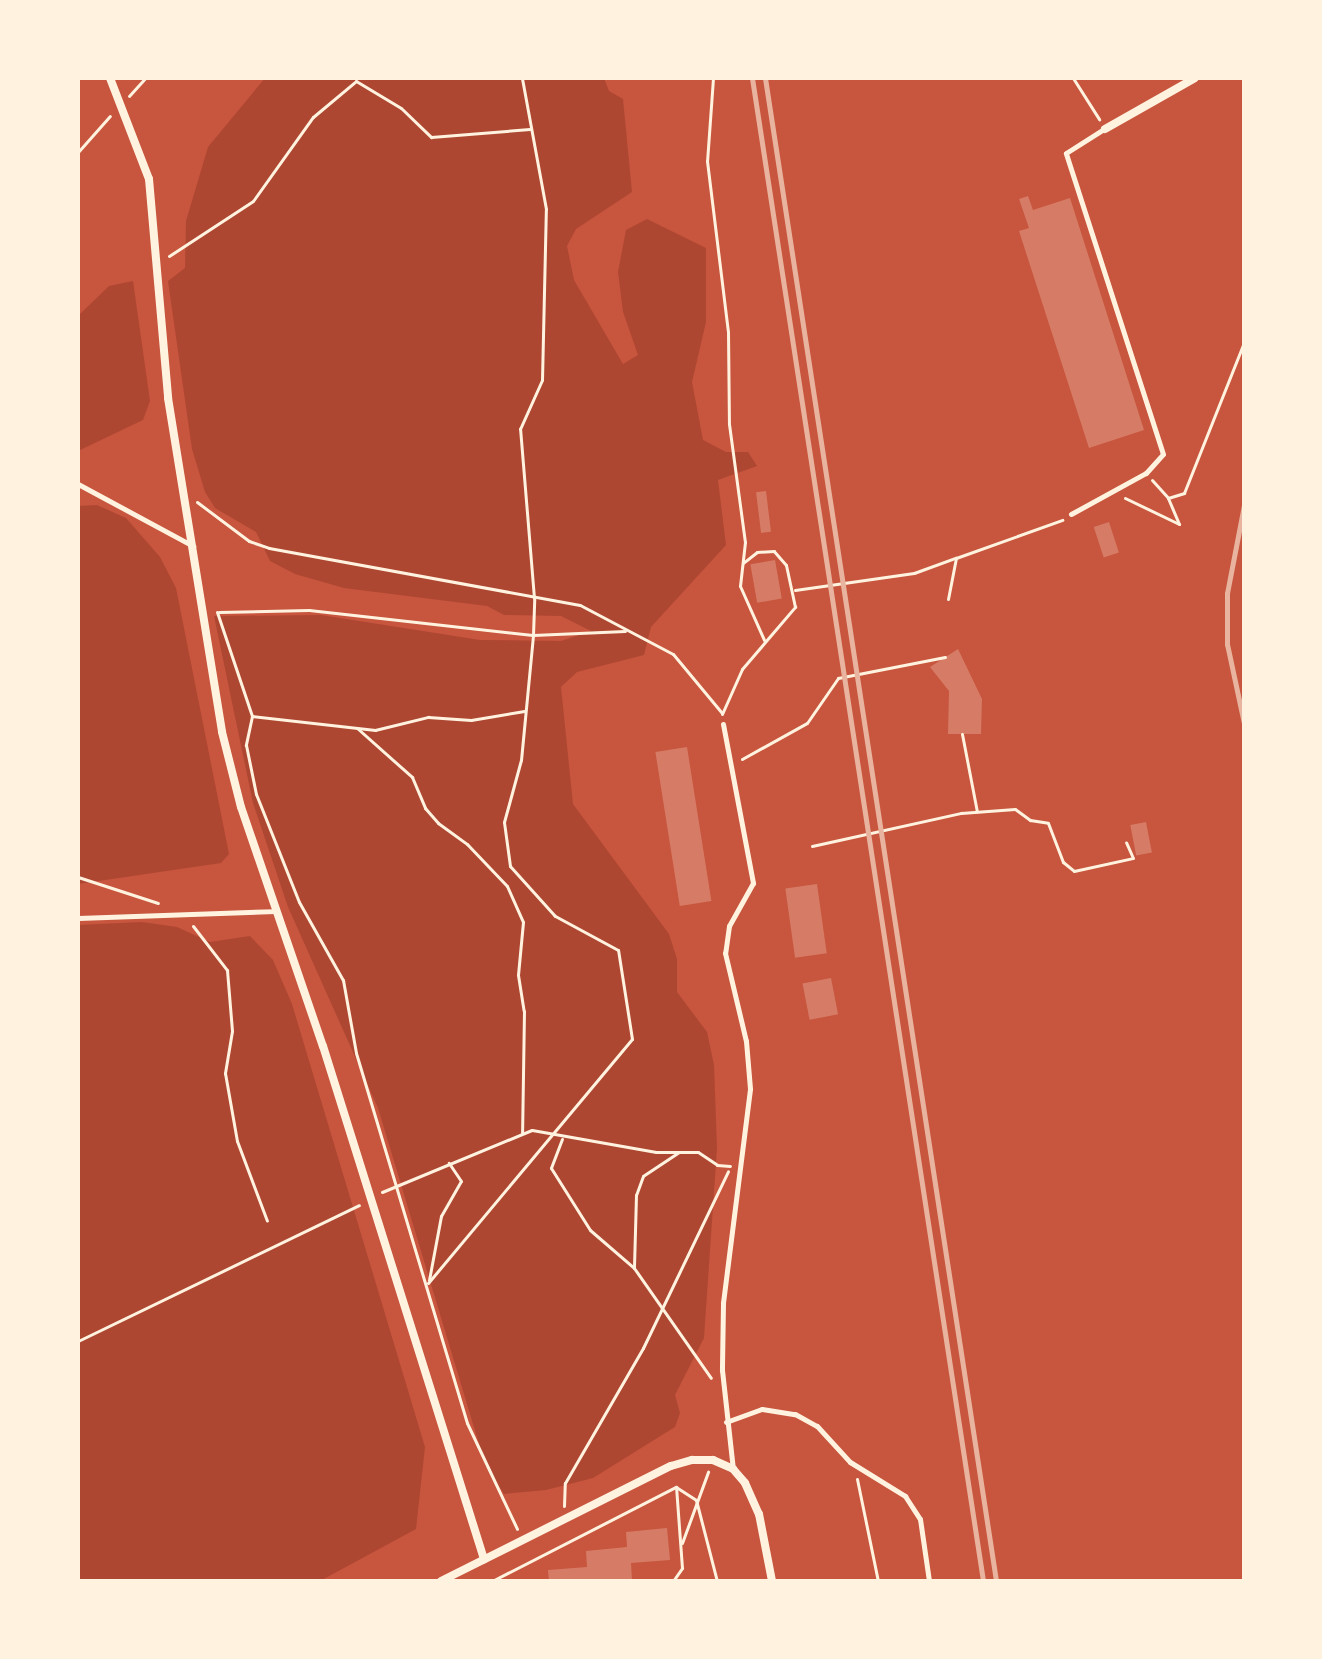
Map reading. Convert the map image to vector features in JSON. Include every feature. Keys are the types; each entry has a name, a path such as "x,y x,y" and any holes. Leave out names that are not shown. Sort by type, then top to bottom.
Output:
{"street":[{"path":"110,78 149,179 154,268 201,612 222,732 275,911 323,1046 368,1199 484,1559"},
{"path":"1105,129 1195,78"},
{"path":"441,1581 454,1578 484,1559 671,1466 713,1460 733,1469 759,1514 772,1581"}],"lane":[{"path":"1071,514 1146,473 1163,454 1162,441 1066,153 1105,129"},
{"path":"78,484 193,547"},
{"path":"723,724 753,883 729,926 725,953 746,1041 750,1089 723,1303 724,1397 733,1469"},
{"path":"78,918 181,911 275,911"},
{"path":"726,1422 762,1409 795,1414 817,1426 853,1464 905,1496 920,1519 929,1581"}],"path":[{"path":"713,78 707,161 728,332 729,424 745,542 740,586 764,640"},
{"path":"1073,78 1105,129"},
{"path":"428,1283 548,1135 632,1039 618,950 555,916 510,866 504,822 521,760 533,635 520,429 542,380 546,209 523,79"},
{"path":"154,268 204,228 253,201 313,117 356,81 401,108 431,137 532,129"},
{"path":"1168,498 1184,493 1244,342"},
{"path":"1108,494 1179,524 1168,498 1146,473"},
{"path":"185,493 249,541 269,548 532,593 580,605 673,654 722,713"},
{"path":"795,590 914,573 1071,514"},
{"path":"723,724 722,713 742,669 795,607 795,590 774,551 757,552 743,563"},
{"path":"948,599 956,558"},
{"path":"201,612 309,610 533,635 625,631"},
{"path":"217,612 252,716 246,745 256,794 299,902 343,980 356,1053 400,1186 467,1423 522,1540"},
{"path":"732,765 807,723 838,678 945,657"},
{"path":"252,716 375,730 428,717 471,720 525,711"},
{"path":"357,728 412,777 425,808 438,823 467,844 507,886 523,922 518,975 524,1011 522,1133"},
{"path":"962,734 977,812"},
{"path":"812,846 977,812 1015,809 1030,820 1046,821 1063,862 1074,871 1133,858 1126,842"},
{"path":"78,877 181,911 227,970 232,1031 225,1073 237,1141 267,1221"},
{"path":"78,1341 368,1199 429,1177 448,1162 522,1133 698,1152 717,1165 741,1167"},
{"path":"562,1137 551,1168 590,1230 621,1263 634,1268 724,1397"},
{"path":"634,1268 636,1195 643,1176 679,1152"},
{"path":"428,1283 441,1216 461,1181 448,1162"},
{"path":"563,1519 565,1483 661,1308 730,1166"},
{"path":"680,1547 713,1460"},
{"path":"853,1464 872,1536 878,1581"},
{"path":"676,1487 697,1502 717,1581"},
{"path":"673,1581 682,1568 676,1487"},
{"path":"492,1581 676,1487"}],"shaded area":[{"path":"265,78 604,78 609,91 623,99 632,192 576,229 567,246 574,280 623,364 638,355 623,312 618,272 626,230 647,219 706,248 706,322 692,382 703,440 726,452 748,452 757,466 718,480 726,545 651,627 644,655 577,672 561,687 573,804 669,934 677,959 677,992 707,1032 714,1065 717,1148 704,1338 675,1395 680,1413 675,1427 593,1478 546,1490 504,1494 485,1464 378,1108 288,907 253,803 214,616 321,615 480,640 561,641 591,631 561,616 504,615 487,606 344,588 295,574 270,561 256,532 215,508 205,492 192,449 168,281 185,268 186,221 208,147"},
{"path":"133,281 150,401 143,420 78,451 78,316 109,286"},
{"path":"97,505 126,518 160,557 176,588 229,854 221,863 78,884 78,506"},
{"path":"142,922 177,927 210,942 250,936 273,960 292,1004 425,1447 416,1529 320,1581 78,1581 78,925"}],"building":[{"path":"1028,196 1033,210 1070,198 1144,430 1089,448 1019,231 1029,228 1019,199"},
{"path":"766,491 771,532 761,533 756,492"},
{"path":"1109,522 1119,552 1104,557 1094,527"},
{"path":"775,560 782,598 757,603 750,564"},
{"path":"958,649 982,699 981,734 948,734 949,691 930,667"},
{"path":"687,747 711,901 680,906 655,752"},
{"path":"1146,822 1152,852 1136,855 1130,825"},
{"path":"817,884 827,953 795,958 785,888"},
{"path":"831,978 838,1014 810,1020 803,984"},
{"path":"667,1528 670,1560 631,1563 632,1580 549,1581 548,1570 587,1567 586,1551 627,1547 626,1532"}],"railway":[{"path":"752,78 983,1581"},
{"path":"765,78 996,1581"},
{"path":"1244,505 1227,593 1227,644 1244,723"}]}
